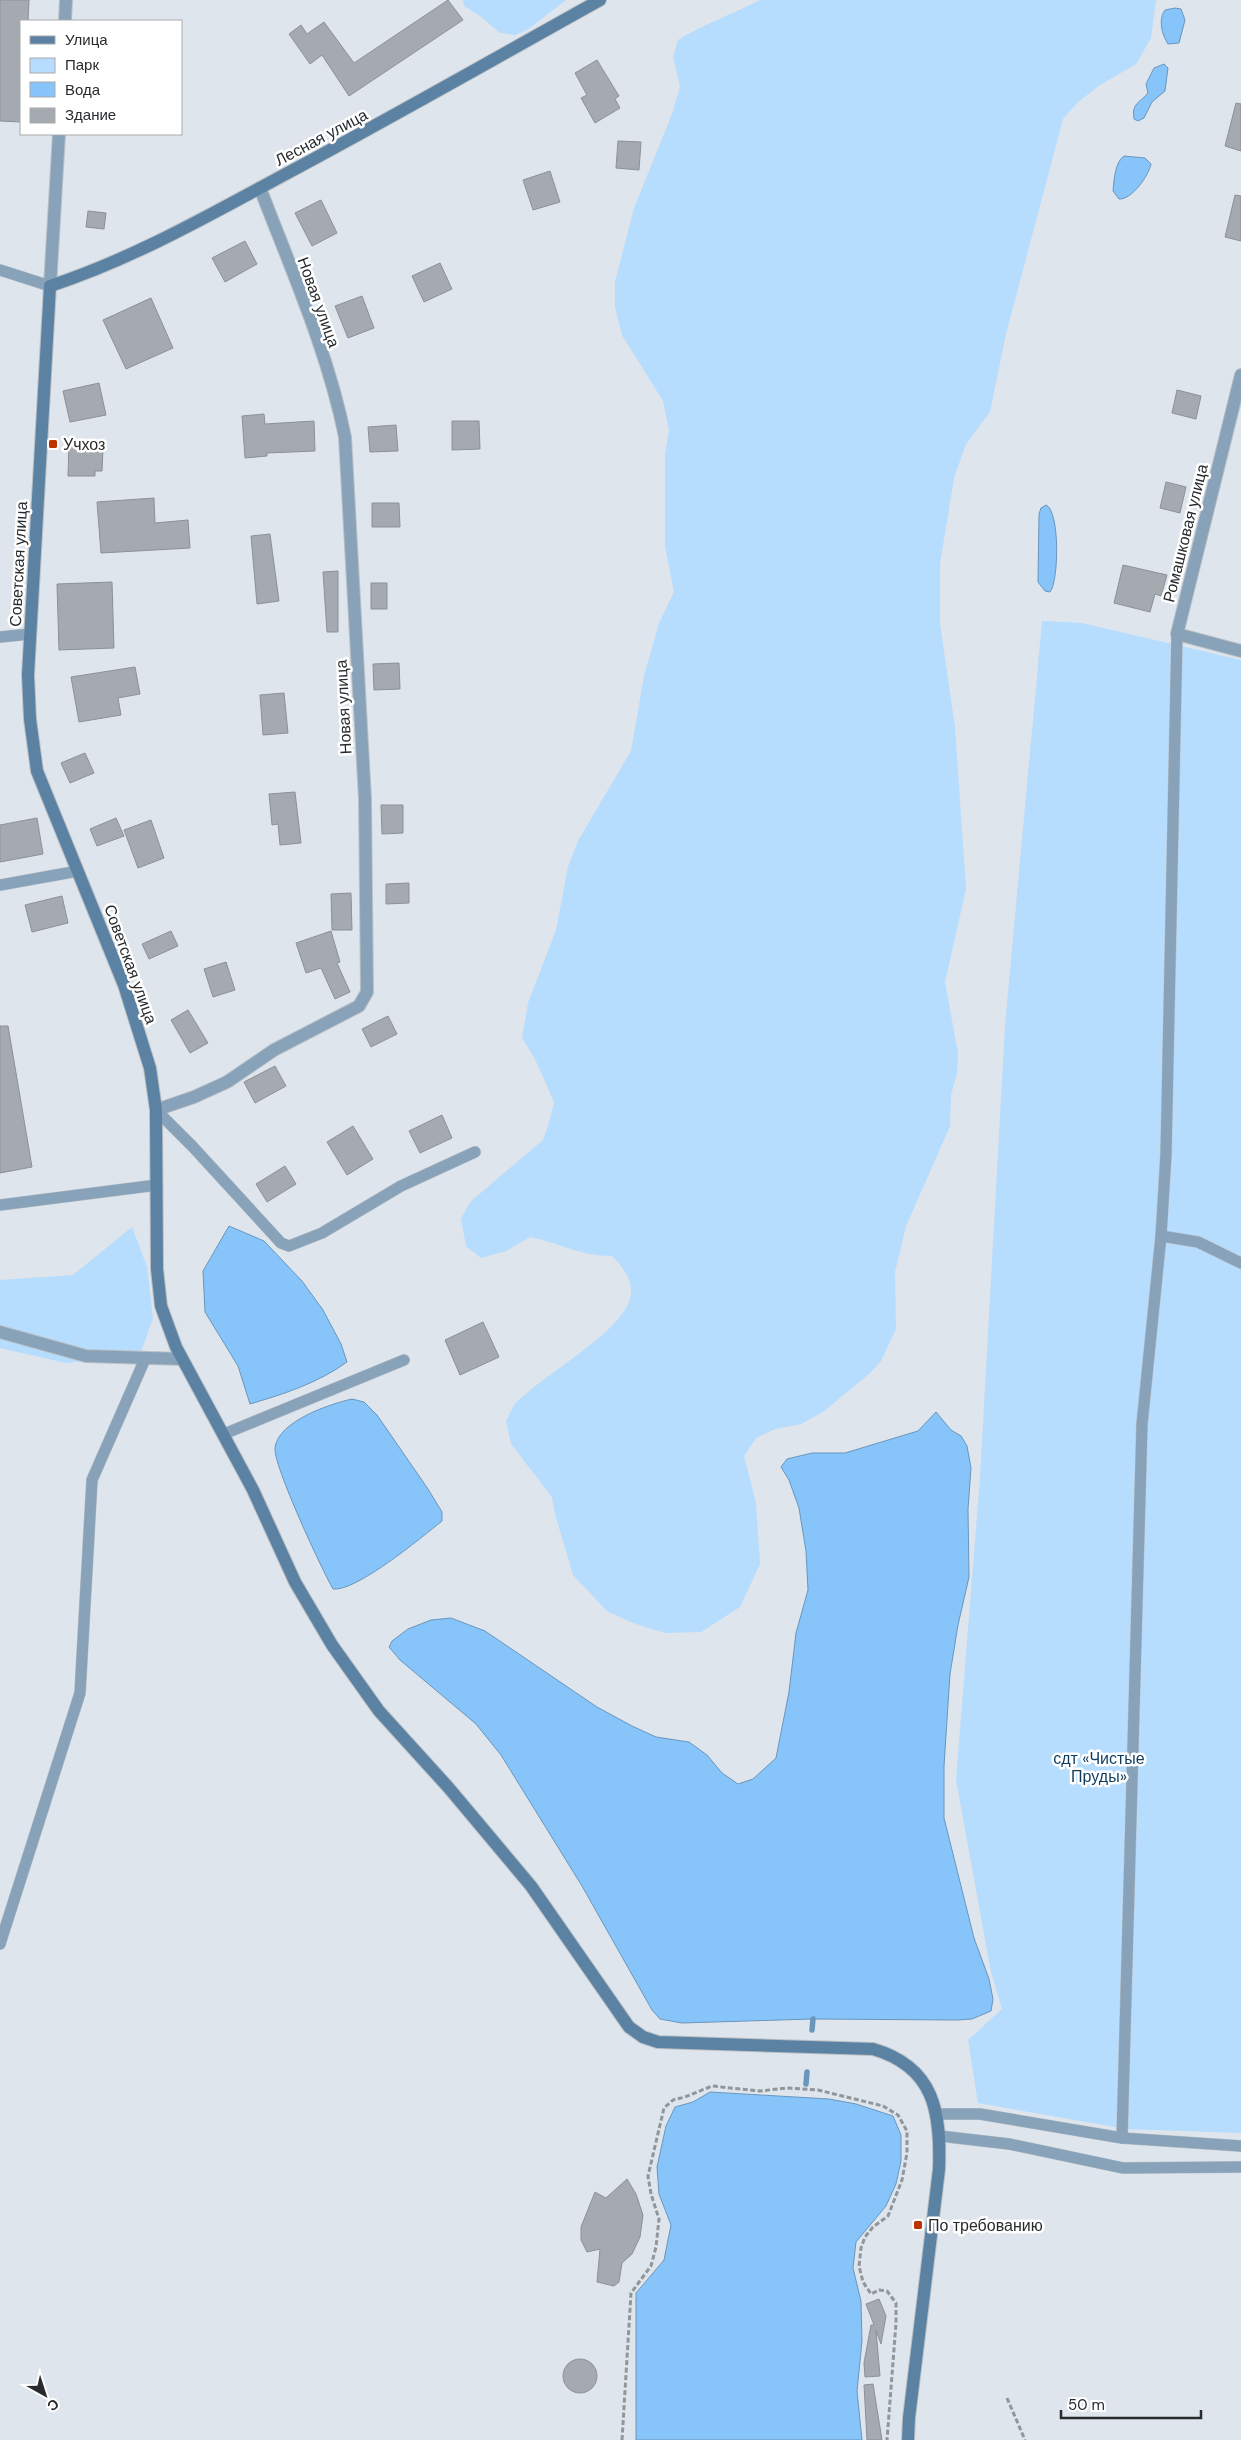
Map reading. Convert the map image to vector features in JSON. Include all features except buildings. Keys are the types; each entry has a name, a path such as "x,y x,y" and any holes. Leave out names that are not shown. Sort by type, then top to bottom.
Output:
{"main road":[{"name":"Лесная улица","path":"50,286 124,259 260,188 600,0"},
{"name":"Советская улица","path":"50,286 28,684 37,771 124,985 150,1068 156,1110 157,1269 161,1306 182,1359 253,1490 295,1582 332,1645 379,1711 448,1787 531,1886 630,2027 643,2037 658,2042 873,2049 903,2061 916,2072 933,2099 940,2136 939,2169 909,2418 908,2440"}],"street":[{"path":"65,20 66,0"},
{"name":"Советская улица","path":"50,286 59,135"},
{"name":"Новая улица","path":"156,1110 194,1097 226,1082 274,1050 359,1006 367,992 364,799 345,437 341,416 315,334 260,188"},
{"name":"Ромашковая улица","path":"1177,634 1241,375"},
{"path":"1177,634 1241,650"},
{"path":"0,1332 86,1356 182,1359"}],"lane":[{"path":"0,270 50,286"},
{"path":"0,636 30,634"},
{"path":"1122,2138 1142,1424 1161,1236 1166,1154 1177,634"},
{"path":"0,885 78,871"},
{"path":"156,1110 193,1147 281,1243 289,1246 322,1233 401,1186 475,1152"},
{"path":"0,1205 157,1185"},
{"path":"1161,1236 1198,1242 1241,1263"},
{"path":"0,1944 2,1929 80,1693 92,1480 145,1359"},
{"path":"224,1434 404,1360"},
{"path":"937,2114 980,2114 1122,2138 1241,2146"},
{"path":"940,2136 1009,2144 1123,2168 1241,2167"}],"path":[{"path":"622,2440 631,2293 651,2266 656,2248 659,2219 651,2194 648,2176 664,2108 673,2100 712,2086 760,2091 787,2088 818,2090 883,2106 898,2116 907,2131 907,2153 896,2201 888,2216 873,2227 865,2238 861,2248 859,2266 863,2282 871,2294 879,2290 887,2291 896,2303 887,2440"},
{"path":"1007,2398 1025,2440"}],"green space":[{"path":"463,0 566,0 527,30 515,35 500,33 479,15 464,6"},
{"path":"760,0 1156,0 1151,38 1136,64 1100,85 1078,102 1063,119 1006,334 990,412 966,444 954,478 940,564 940,624 955,727 966,889 945,982 958,1053 957,1073 951,1095 950,1126 906,1226 895,1272 896,1329 881,1361 869,1374 823,1412 801,1424 775,1429 756,1438 744,1456 756,1503 760,1564 740,1607 701,1632 665,1633 633,1623 607,1611 573,1575 555,1514 552,1497 511,1444 506,1421 515,1404 596,1340 624,1312 631,1293 627,1275 612,1256 579,1252 530,1237 506,1251 481,1258 466,1246 461,1219 470,1202 543,1140 549,1123 554,1102 535,1059 522,1038 528,1003 556,930 568,867 578,841 631,751 644,676 659,623 674,592 665,546 665,454 669,430 663,401 622,335 615,307 615,282 634,208 672,114 680,87 673,57 678,40"},
{"name":"сдт «Чистые Пруды»","path":"1042,621 1082,623 1241,660 1241,2133 1126,2129 978,2103 968,2040 1002,2009 991,1972 956,1780 980,1478 1005,1026"},
{"path":"132,1227 147,1267 153,1318 140,1355 66,1363 0,1348 0,1280 73,1275"}],"water":[{"path":"1181,9 1185,20 1179,43 1168,44 1161,22 1165,10"},
{"path":"1164,64 1168,68 1165,91 1152,102 1144,118 1138,121 1134,119 1135,106 1148,93 1146,84 1154,68"},
{"path":"1124,156 1145,158 1151,164 1150,169 1139,186 1129,195 1119,199 1113,191 1114,182 1117,167"},
{"path":"1046,505 1051,510 1054,520 1057,547 1055,575 1050,592 1045,591 1038,582 1039,514 1041,508"},
{"path":"229,1226 264,1241 302,1281 323,1310 341,1344 347,1362 313,1382 250,1404 238,1366 205,1312 203,1271"},
{"path":"352,1399 364,1402 377,1415 428,1489 442,1512 442,1521 372,1573 343,1588 333,1589 309,1541 290,1495 276,1458 275,1448 278,1438 285,1430 306,1415"},
{"path":"936,1412 951,1430 961,1436 967,1446 971,1468 968,1509 969,1577 958,1625 950,1674 944,1766 944,1818 974,1938 989,1979 993,1999 991,2011 972,2019 957,2020 813,2019 682,2023 660,2019 652,2010 582,1886 501,1755 476,1724 400,1660 389,1647 392,1641 408,1629 431,1620 451,1618 485,1631 597,1707 632,1726 656,1737 689,1742 707,1755 722,1773 738,1784 753,1779 776,1758 789,1692 796,1633 808,1590 806,1551 799,1508 789,1480 781,1467 787,1459 812,1453 845,1453 918,1431"},
{"path":"710,2092 829,2099 856,2104 893,2116 901,2135 901,2161 896,2184 886,2206 856,2242 853,2268 861,2301 862,2341 857,2391 862,2440 636,2440 636,2293 664,2260 671,2225 659,2194 657,2167 666,2126 675,2107 693,2102"}],"waterway":[{"path":"812,2030 813,2019"},
{"path":"806,2084 807,2072"}],"place":[{"name":"Учхоз","path":"53,444"},
{"name":"По требованию","path":"918,2225"}]}
